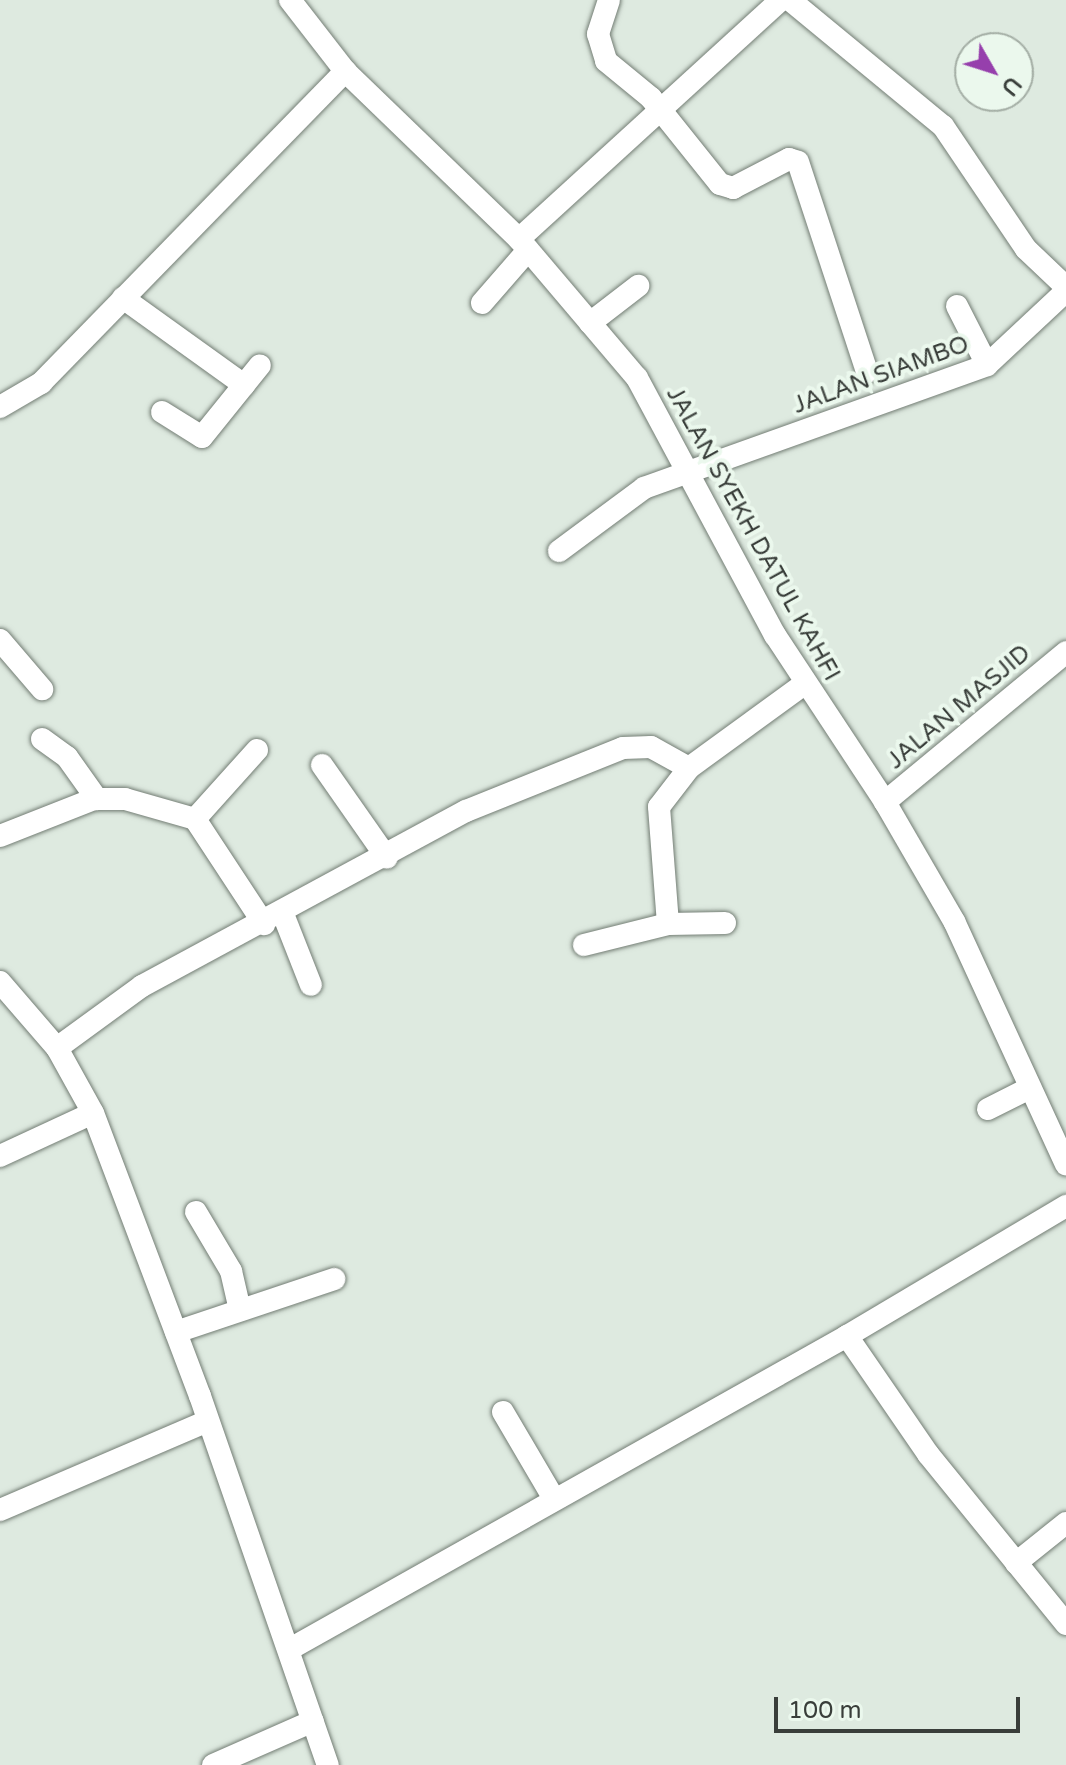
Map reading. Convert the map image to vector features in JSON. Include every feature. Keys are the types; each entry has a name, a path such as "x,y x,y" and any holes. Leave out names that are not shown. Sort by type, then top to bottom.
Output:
{"street":[{"name":"JALAN SYEKH DATUL KAHFI","path":"290,0 345,71 524,245 637,378 804,684 885,802 954,921 1066,1165"},
{"path":"609,0 598,34 600,49 659,111 720,184 733,188 789,159 798,162 867,372"},
{"path":"482,303 524,245 659,111 783,0 943,126 1026,249 1066,289"},
{"path":"0,407 41,383 345,71"},
{"path":"590,323 638,286"},
{"name":"JALAN SIAMBO","path":"559,551 644,488 987,365 1066,289"},
{"path":"123,298 244,385"},
{"path":"957,306 987,365"},
{"path":"162,412 199,439 260,365"},
{"path":"0,640 42,689"},
{"name":"JALAN MASJID","path":"885,802 1066,652"},
{"path":"668,924 659,807 689,768 804,684"},
{"path":"42,739 67,757 97,799"},
{"path":"57,1048 142,986 387,858 466,811 623,748 651,747 689,768"},
{"path":"195,819 257,750"},
{"path":"322,765 387,858"},
{"path":"0,836 97,799 125,799 195,819 273,919 311,985"},
{"path":"584,945 668,924 725,923"},
{"path":"0,982 57,1048 93,1113 176,1332 290,1649 328,1765"},
{"path":"988,1109 1030,1088"},
{"path":"0,1156 93,1113"},
{"path":"290,1649 847,1336 1066,1206"},
{"path":"196,1212 231,1271 240,1310"},
{"path":"176,1332 334,1279"},
{"path":"847,1336 928,1454 1066,1624"},
{"path":"503,1412 554,1499"},
{"path":"0,1510 208,1421"},
{"path":"1016,1563 1066,1523"},
{"path":"213,1765 313,1721"}]}
